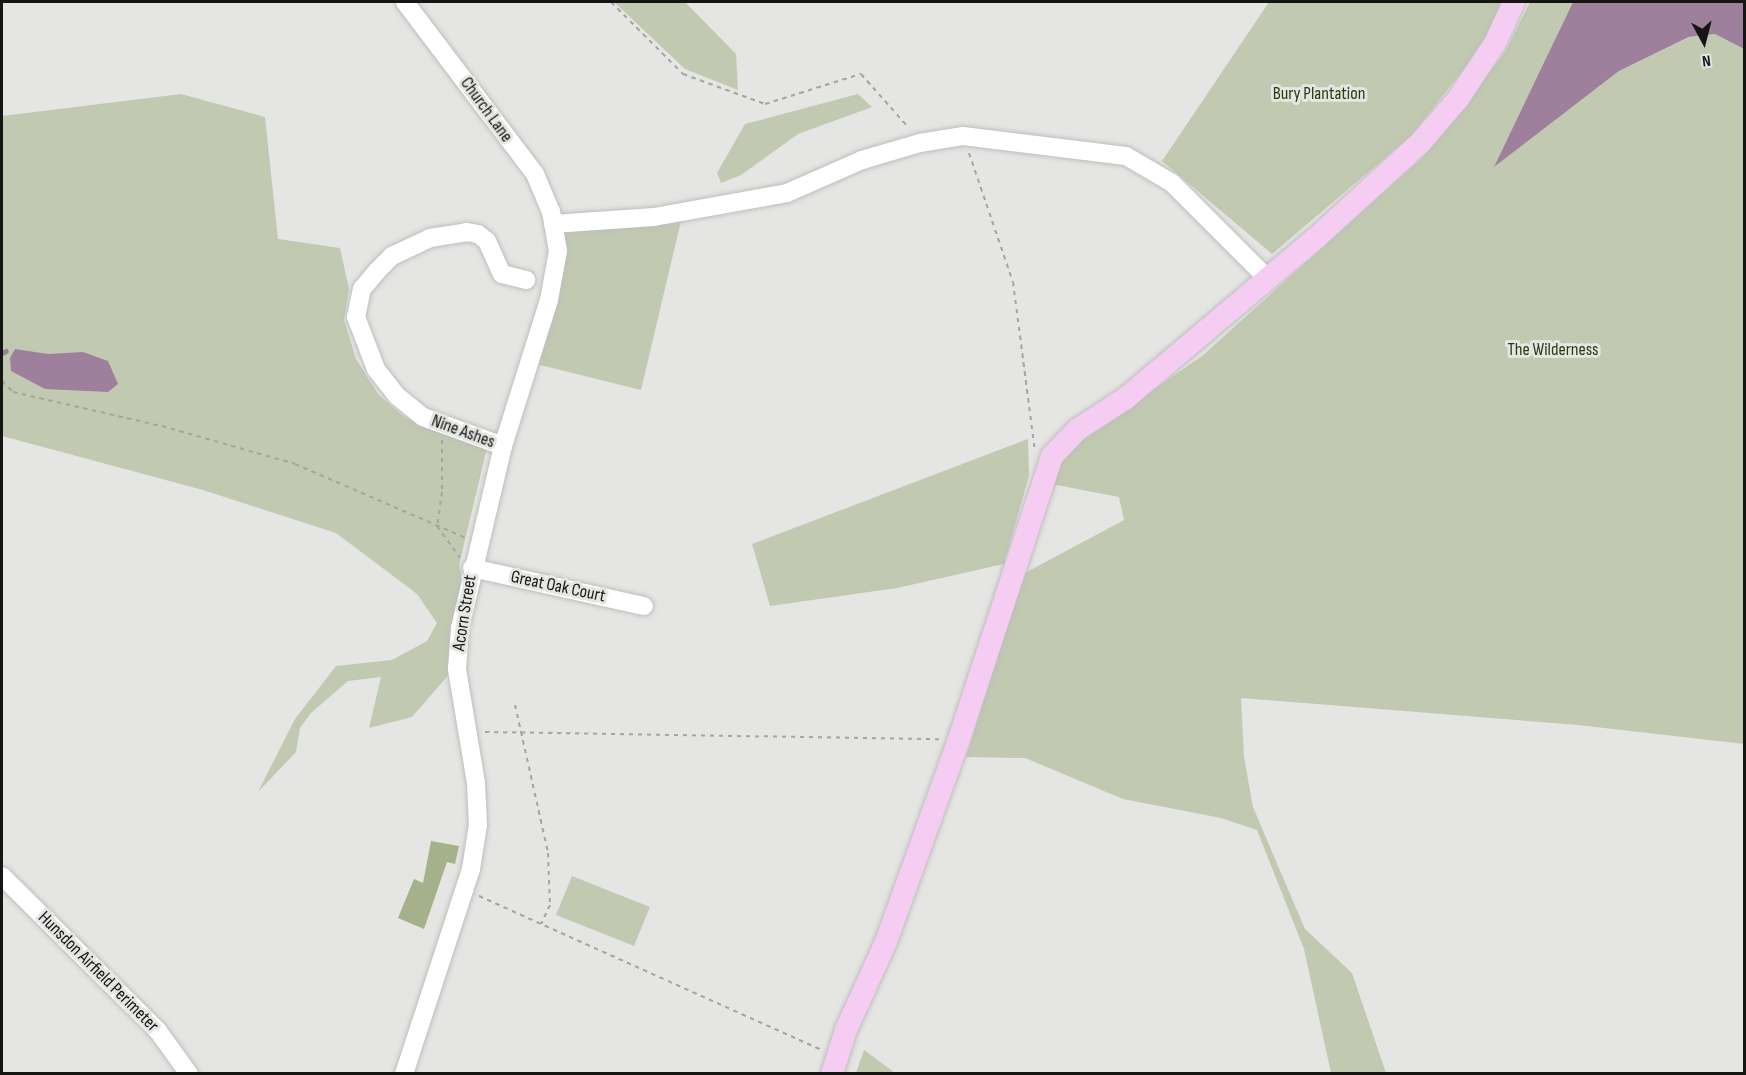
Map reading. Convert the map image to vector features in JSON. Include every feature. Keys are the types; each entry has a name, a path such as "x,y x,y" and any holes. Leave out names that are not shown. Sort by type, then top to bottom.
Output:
{"main road":[{"path":"835,1065 886,942 959,739 1042,479 1052,456 1077,430 1126,398 1267,279 1420,143 1458,99 1495,43 1514,2"}],"street":[{"name":"Church Lane","path":"405,2 535,174 553,224"},
{"path":"553,224 654,217 787,193 862,160 920,143 963,136 1126,156 1172,183 1267,279"},
{"name":"Acorn Street","path":"404,1074 465,890 478,825 469,733 457,669 460,628 478,542 503,446 549,300 558,251 553,224"},
{"name":"Nine Ashes","path":"503,446 423,417 397,396 376,369 356,316 362,289 392,256 430,238 466,232 487,241 502,274 526,279"},
{"name":"Great Oak Court","path":"473,566 644,606"},
{"name":"Hunsdon Airfield Perimeter","path":"2,876 158,1031 189,1074"}],"path":[{"path":"611,2 683,74 747,100 765,104 861,74 920,143"},
{"path":"963,136 1013,282 1033,441 1042,479"},
{"path":"2,381 13,392 162,426 295,464 478,542"},
{"path":"442,424 442,492 436,526 461,560 473,566"},
{"path":"515,705 548,853 550,905 541,924"},
{"path":"469,733 959,739"},
{"path":"465,890 835,1065"}],"green space":[{"path":"614,2 685,2 736,54 738,90 685,69"},
{"name":"Bury Plantation","path":"1269,2 1504,2 1481,47 1412,135 1272,254 1162,161"},
{"name":"The Wilderness","path":"1530,2 1573,2 1495,166 1619,71 1690,37 1715,34 1744,49 1744,744 1578,725 1241,698 1244,757 1253,807 1305,929 1352,973 1386,1073 1331,1073 1304,949 1257,830 1221,818 1123,799 1025,758 966,757 1023,574 1124,520 1119,497 1041,482 1059,455 1202,356 1423,157 1505,52"},
{"path":"181,94 265,117 278,239 340,248 349,289 344,320 356,359 378,394 402,415 425,428 487,448 459,565 463,581 452,671 412,717 369,728 381,677 348,681 311,713 300,728 296,752 258,792 295,719 336,666 392,660 427,641 437,623 417,594 336,533 203,490 2,436 2,116"},
{"path":"858,94 872,107 798,134 741,175 721,183 717,173 745,124"},
{"path":"550,221 681,221 641,390 532,363 556,258"},
{"path":"1028,439 1029,476 1004,564 897,588 770,606 752,544"},
{"path":"572,876 650,907 634,946 556,915"},
{"path":"864,1050 895,1073 856,1073"}],"shaded area":[{"path":"1573,2 1744,2 1744,49 1715,34 1689,37 1619,71 1494,167"},
{"path":"15,349 48,354 83,352 108,361 118,384 108,392 45,389 11,371 10,358"}],"building":[{"path":"431,841 459,846 455,864 447,862 424,929 398,918 414,879 423,883"}],"waterway":[{"path":"2,353 6,351"}]}
